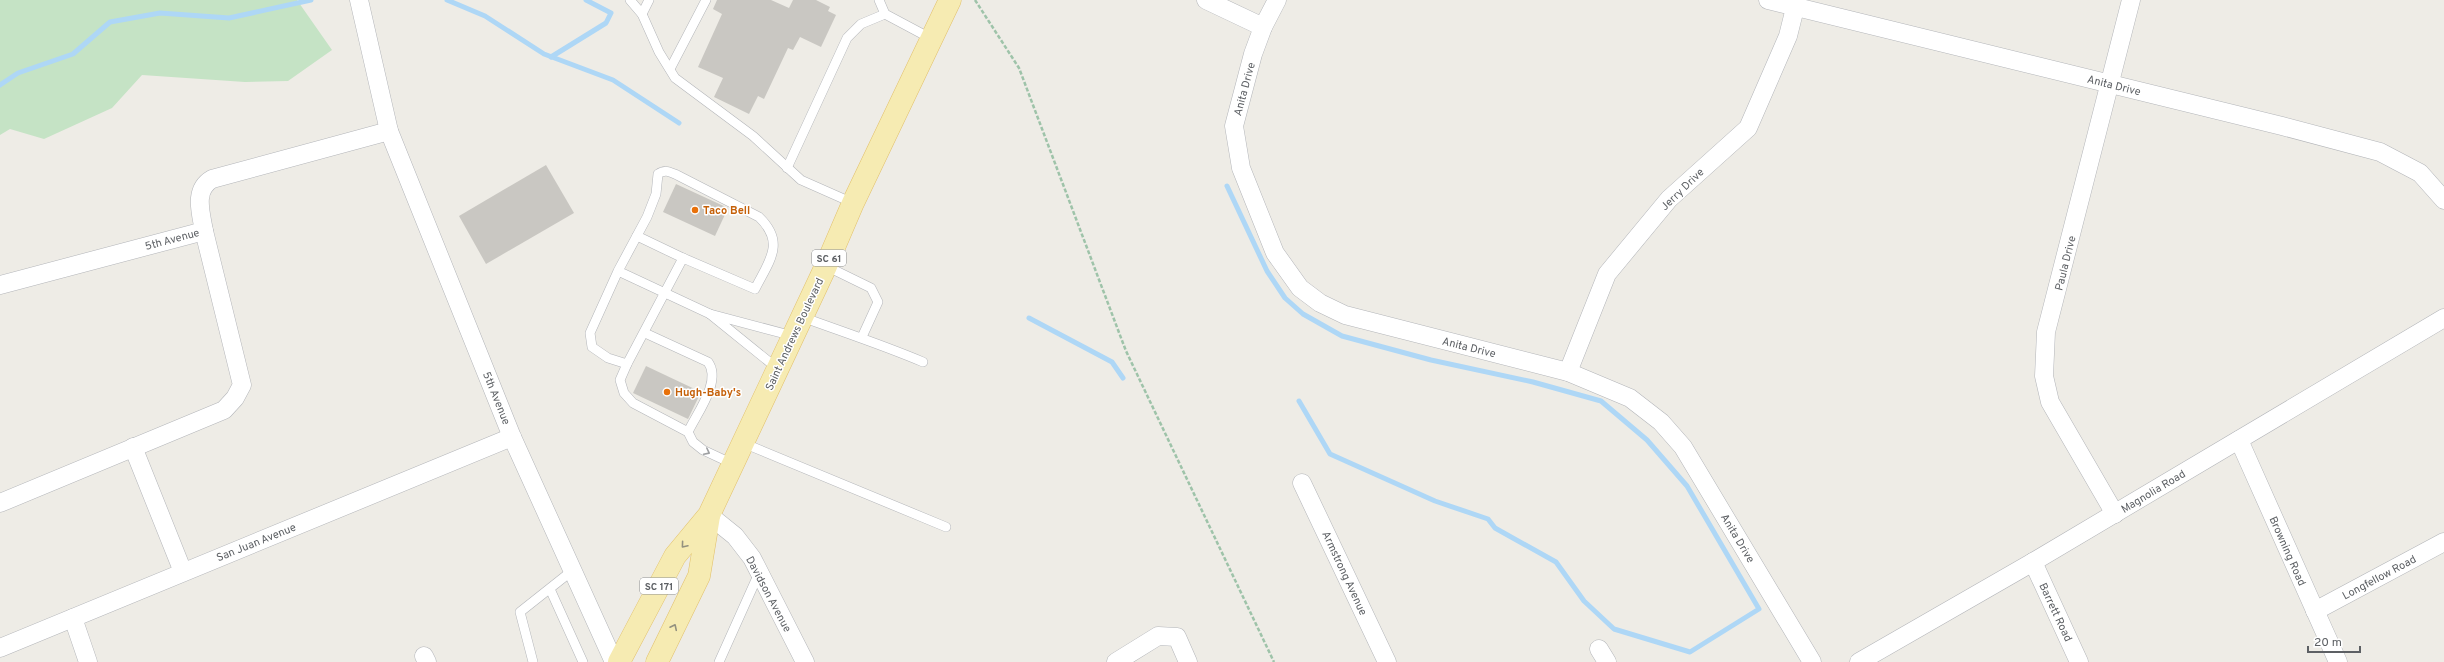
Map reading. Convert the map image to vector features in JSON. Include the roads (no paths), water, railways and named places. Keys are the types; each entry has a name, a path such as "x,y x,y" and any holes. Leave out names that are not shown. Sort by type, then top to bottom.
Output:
{"main road":[{"name":"Saint Andrews Boulevard","path":"619,662 675,556 709,515 826,266 853,203 930,38 950,0"},
{"name":"Saint Andrews Boulevard","path":"656,662 699,576 709,515"}],"street":[{"name":"5th Avenue","path":"359,0 389,131 512,436 614,662"},
{"path":"1206,0 1263,27"},
{"name":"Anita Drive","path":"1277,0 1263,27 1253,54 1234,126 1241,168 1275,253 1300,288 1320,303 1345,315 1568,372 1630,398 1661,422 1683,447 1812,662"},
{"name":"Anita Drive","path":"1768,0 1795,8 2110,84 2380,152 2420,174 2444,200"},
{"name":"Paula Drive","path":"2115,514 2050,402 2044,376 2046,332 2131,0"},
{"name":"Jerry Drive","path":"1568,372 1607,274 1669,199 1748,128 1788,36 1795,8"},
{"name":"5th Avenue","path":"0,285 204,231 199,204 201,191 205,184 212,179 389,131"},
{"path":"0,503 224,410 235,398 242,385 204,231"},
{"name":"Magnolia Road","path":"1859,662 2115,514 2444,318"},
{"name":"San Juan Avenue","path":"0,648 512,436"},
{"name":"Browning Road","path":"2239,440 2338,662"},
{"path":"133,447 183,572"},
{"name":"Armstrong Avenue","path":"1302,483 1387,662"},
{"name":"Davidson Avenue","path":"709,515 735,536 752,558 804,662"},
{"name":"Longfellow Road","path":"2315,611 2444,542"},
{"name":"Barrett Road","path":"2033,562 2079,662"},
{"path":"72,618 88,662"},
{"path":"1116,662 1158,636 1177,637 1188,662"}],"lane":[{"path":"630,0 642,14 659,52 675,78 753,136 801,180 853,203"},
{"path":"642,14 649,0"},
{"path":"670,69 706,0"},
{"path":"879,0 885,14 930,38"},
{"path":"787,168 847,38 860,24 885,14"},
{"path":"627,364 608,358 592,347 590,333 618,271 637,236 656,194 658,174 662,171 677,175 759,217 770,227 774,237 775,248 756,289 683,258 637,236"},
{"path":"683,258 620,380 624,393 633,403 688,432 693,442 702,450 733,464"},
{"path":"826,266 871,288 875,295 878,302 862,337"},
{"path":"618,271 665,295 710,314 793,336"},
{"path":"710,314 778,369"},
{"path":"802,317 851,335 862,337 923,362"},
{"path":"645,333 708,362 713,368 714,375 711,386 688,432"},
{"path":"743,443 946,527"},
{"path":"533,662 520,612 573,570"},
{"path":"719,662 759,572"},
{"path":"550,588 583,662"}],"waterway":[{"path":"0,85 18,73 73,54 110,22 160,13 229,18 311,0"},
{"path":"447,0 485,16 544,54 613,80 679,123"},
{"path":"551,57 606,23 611,13 586,0"},
{"path":"1227,186 1267,271 1285,298 1303,314 1342,336 1431,360 1533,382 1601,401 1647,440 1687,486 1759,609 1690,652 1614,629 1584,601 1556,562 1495,528 1488,519 1435,501 1330,454 1299,401"},
{"path":"1029,318 1112,362 1123,378"}],"place":[{"name":"Taco Bell","path":"695,210"},
{"name":"Hugh-Baby's","path":"667,392"}]}
